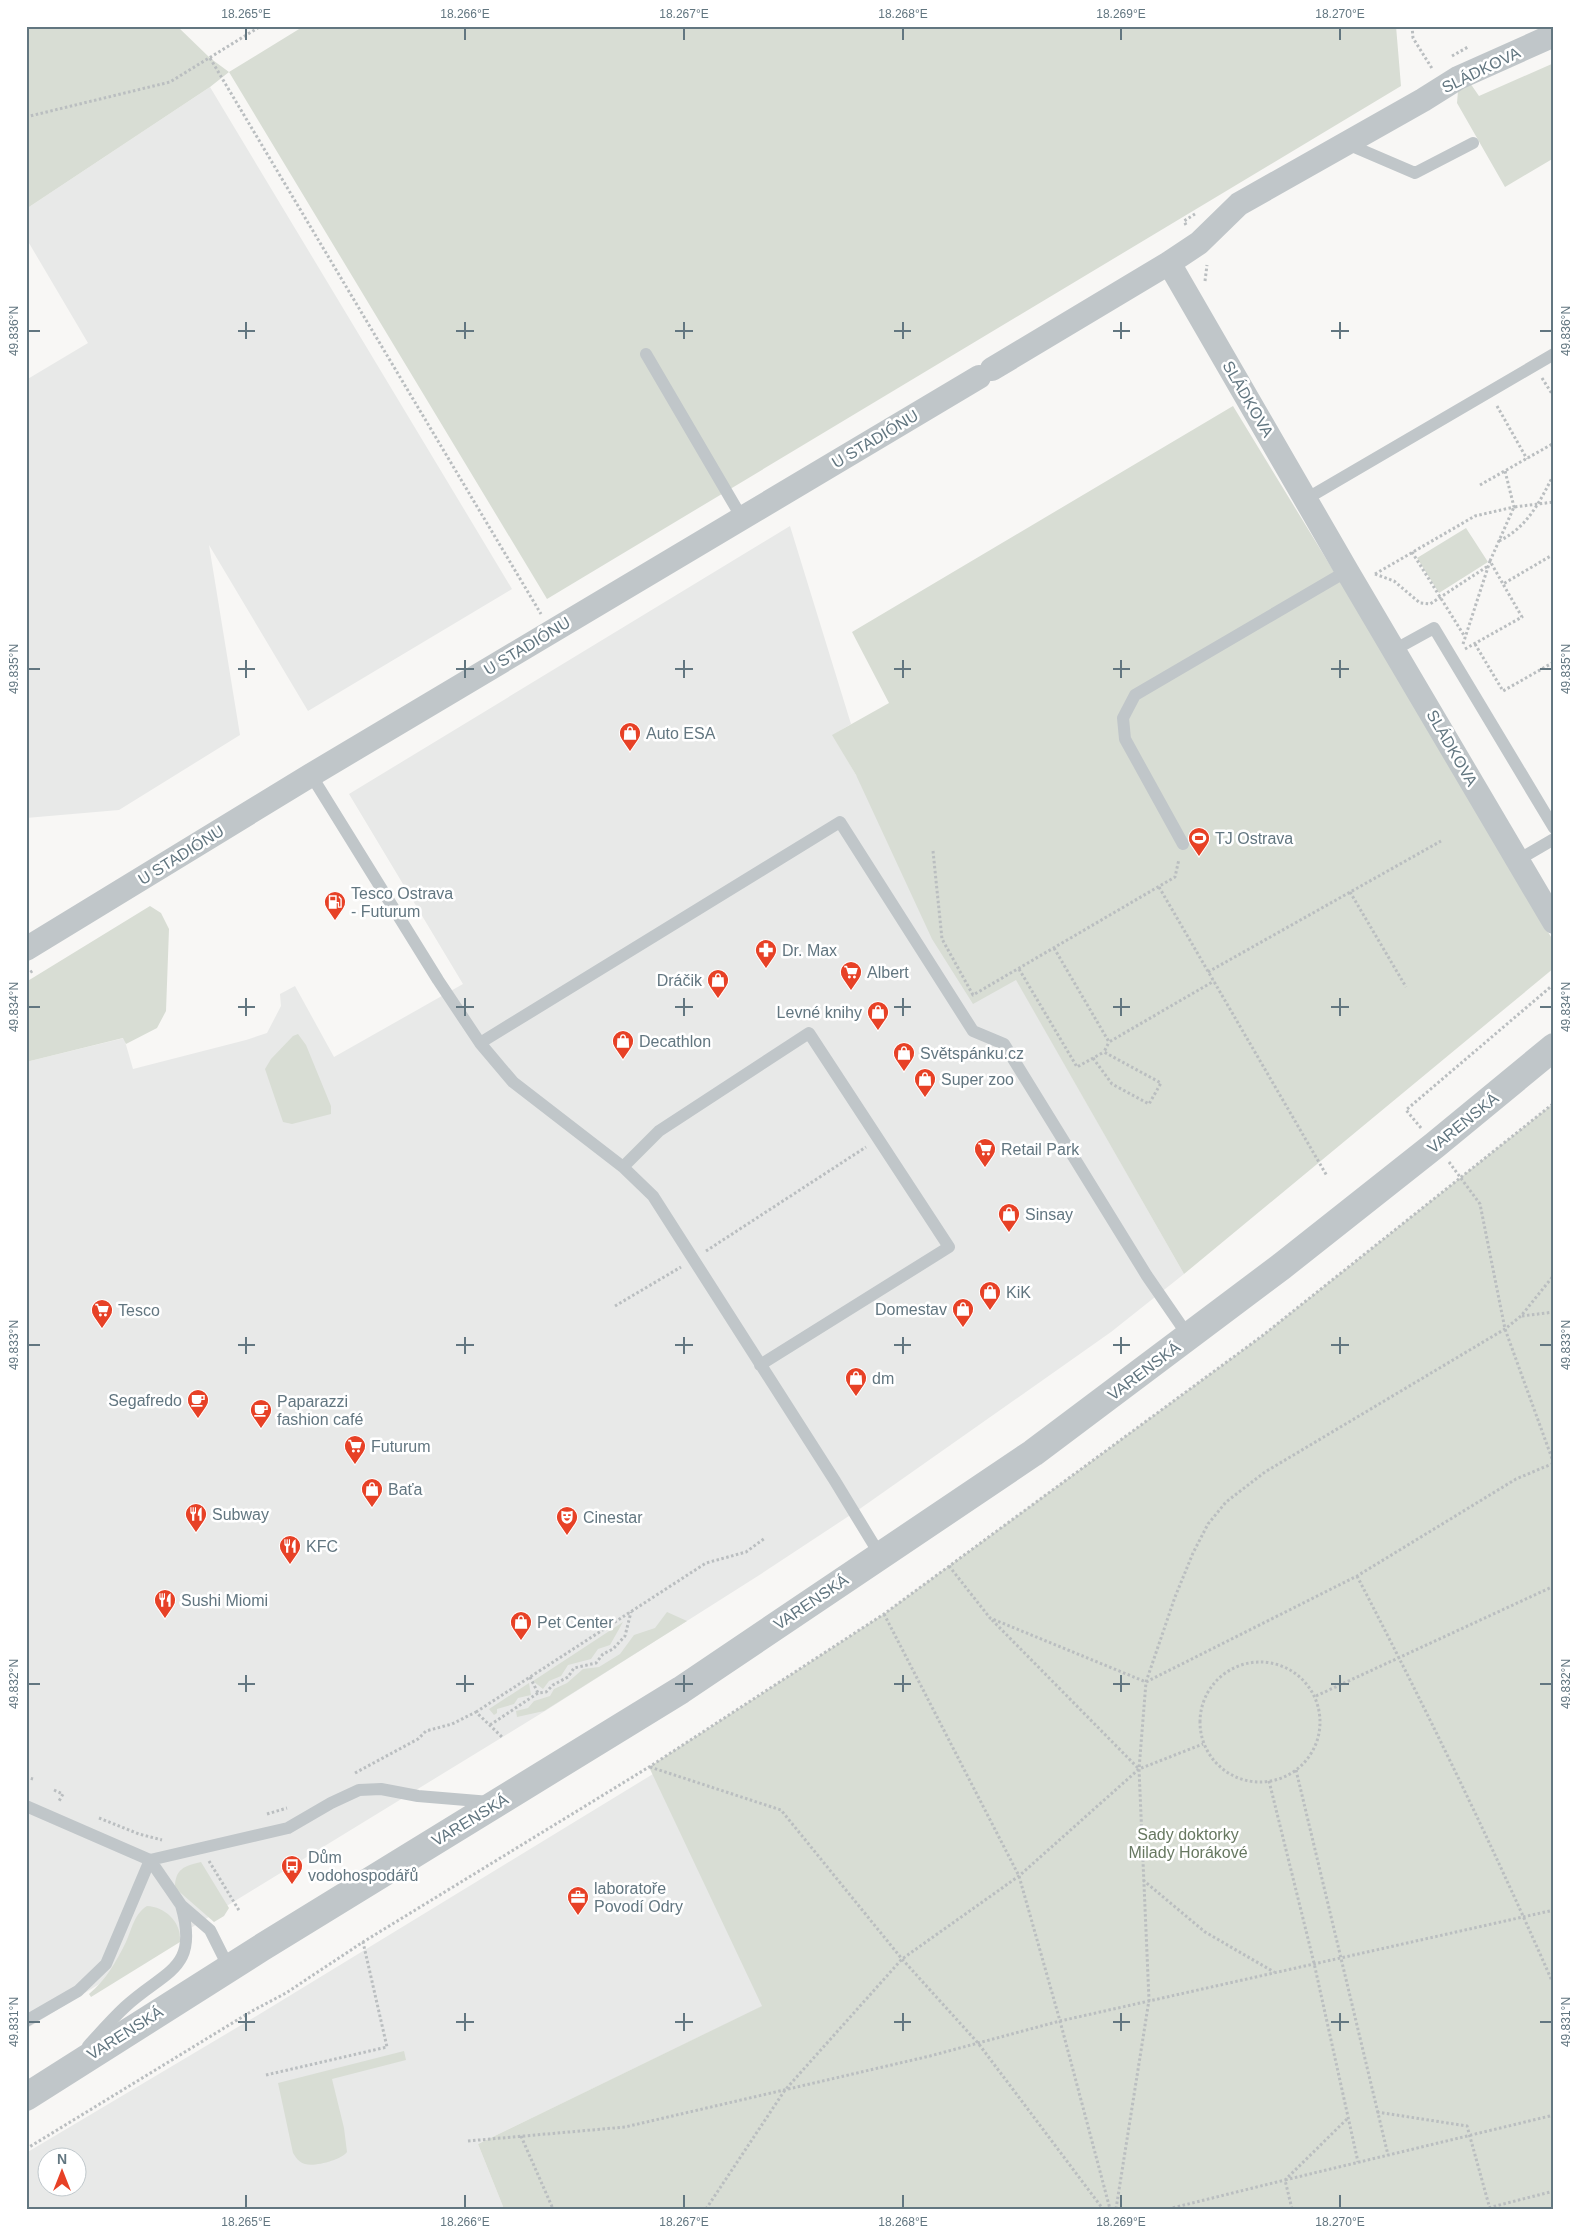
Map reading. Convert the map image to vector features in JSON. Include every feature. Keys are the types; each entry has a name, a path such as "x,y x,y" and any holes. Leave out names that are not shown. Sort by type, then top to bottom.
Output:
{"street":[{"name":"SLÁDKOVA","path":"1554,35 1458,78 1239,204 1199,243 1169,263 1347,571 1554,922"},
{"name":"U STADIÓNU","path":"26,950 311,775 1169,263"},
{"name":"VARENSKÁ","path":"26,2097 230,1968 681,1690 1034,1453 1189,1337 1435,1145 1554,1048"},
{"path":"26,2090 63,2073"}],"lane":[{"path":"1346,143 1415,173 1473,143"},
{"path":"646,354 742,518"},
{"path":"1306,499 1554,354"},
{"path":"1183,844 1124,739 1123,718 1136,695 1347,571"},
{"path":"1394,650 1434,628 1554,828"},
{"path":"311,775 438,980 480,1043 513,1082 624,1167 653,1196 880,1556"},
{"path":"480,1043 840,822 973,1031 1004,1044 1147,1276 1189,1337"},
{"path":"1518,860 1554,839"},
{"path":"624,1167 659,1131 809,1033 949,1247 760,1365"},
{"path":"150,1860 206,1849 288,1828 331,1803 359,1790 381,1789 418,1796 499,1803"},
{"path":"29,1807 150,1860 181,1904 210,1930 230,1968"},
{"path":"26,2021 78,1991 106,1964 150,1860"},
{"path":"63,2073 125,2007 177,1966 184,1955 187,1937 186,1921 181,1904"}],"path":[{"path":"26,117 170,82 261,26"},
{"path":"1412,26 1413,38 1443,88"},
{"path":"210,58 552,632"},
{"path":"1534,365 1554,397"},
{"path":"1496,406 1527,459"},
{"path":"1480,485 1554,444"},
{"path":"1490,561 1522,617 1461,652 1488,566 1490,561 1499,541 1514,506 1504,471"},
{"path":"1499,541 1509,536 1523,524 1540,502 1554,474"},
{"path":"1488,566 1440,596 1432,604 1420,603 1394,581 1375,574 1475,516 1514,506 1554,502"},
{"path":"1412,552 1466,637"},
{"path":"1503,584 1554,554"},
{"path":"1475,644 1503,691 1554,662"},
{"path":"1208,972 1441,841"},
{"path":"933,851 942,939 973,995 1175,877 1183,844"},
{"path":"1159,887 1327,1176"},
{"path":"1350,892 1406,987"},
{"path":"1054,948 1109,1042"},
{"path":"1018,969 1077,1067 1104,1052 1109,1042 1214,982"},
{"path":"1094,1058 1112,1084 1149,1104 1161,1083 1104,1052"},
{"path":"26,2149 252,2011 286,1993 363,1942 649,1766 884,1614 1262,1336 1554,1103"},
{"path":"615,1306 694,1259 879,1139"},
{"path":"990,1618 1146,1682 1357,1576 1516,1479 1554,1463 1505,1329 1480,1204"},
{"path":"1116,2209 1150,2000 1139,1769 1146,1682 1175,1597 1193,1554 1208,1524 1226,1502 1265,1472 1505,1329 1521,1316 1554,1275"},
{"path":"1521,1316 1554,1312"},
{"path":"349,1776 418,1739 426,1731 452,1724 476,1712 706,1563 746,1552 765,1538"},
{"path":"949,1566 990,1618 1139,1769"},
{"path":"1357,1576 1400,1658 1552,1981 1554,1980"},
{"path":"1316,1696 1554,1586"},
{"path":"490,1725 538,1694 546,1692 553,1685 568,1677 574,1668 596,1663 603,1654 613,1649 625,1636 631,1612"},
{"path":"884,1614 1019,1876 1110,2209"},
{"path":"1266,1661 1286,1667 1305,1681 1316,1696 1321,1728 1314,1751 1301,1767 1282,1779 1258,1783 1235,1778 1216,1764 1203,1744 1199,1716 1207,1692 1220,1676 1244,1663 1266,1661"},
{"path":"530,1677 538,1694"},
{"path":"476,1712 503,1738"},
{"path":"451,1717 452,1724"},
{"path":"706,2209 785,2090 902,1959 1019,1876 1139,1769 1203,1744"},
{"path":"649,1766 781,1810 902,1959 978,2043 1103,2209"},
{"path":"1296,1770 1388,2155"},
{"path":"26,1777 32,1779"},
{"path":"1269,1781 1314,1963 1358,2162"},
{"path":"54,1790 62,1794 59,1801"},
{"path":"29,1807 38,1793 68,1805"},
{"path":"261,1816 289,1807"},
{"path":"94,1816 139,1834 163,1840"},
{"path":"206,1849 209,1861 240,1912"},
{"path":"1143,1880 1205,1932 1275,1972"},
{"path":"468,2141 625,2127 978,2043 1060,2021 1554,1910"},
{"path":"266,2075 387,2047 363,1942"},
{"path":"1377,2112 1467,2126 1490,2208"},
{"path":"1168,2209 1554,2115"},
{"path":"1285,2180 1348,2118"},
{"path":"521,2136 553,2209"},
{"path":"1285,2180 1292,2209"},
{"path":"1484,2209 1554,2191"}],"shaded area":[{"path":"210,87 512,589 308,711 209,545 240,735 119,810 26,818 26,380 88,343 26,238 26,209"},
{"path":"790,526 851,724 833,735 856,775 1016,979 1184,1274 1111,1332 861,1508 761,1574 545,1711 26,2029 26,1062 124,1038 133,1069 246,1040 267,1033 281,1006 280,994 295,986 334,1057 463,984 349,794"},
{"path":"653,1774 763,2006 478,2144 504,2209 26,2209 26,2153 253,2018"}],"green space":[{"path":"26,26 177,26 210,58 229,72 210,87 26,209"},
{"path":"304,26 1396,26 1401,86 547,599 229,72"},
{"path":"1554,63 1554,158 1505,187 1457,103 1458,91 1470,83 1479,96"},
{"name":"TJ Ostrava","path":"1233,406 1347,593 1554,942 1554,968 1184,1274 1016,980 973,1004 932,939 856,775 832,735 889,703 852,632"},
{"path":"1466,528 1488,562 1439,593 1417,558"},
{"path":"150,906 161,913 169,929 166,1011 157,1028 126,1044 123,1038 26,1062 26,982"},
{"path":"298,1034 306,1045 331,1106 331,1114 292,1124 283,1122 265,1069 271,1059 293,1036"},
{"name":"Sady doktorky Milady Horákové","path":"1554,1103 1554,2209 504,2209 478,2144 762,2006 649,1767 884,1614 1262,1336"},
{"path":"667,1612 687,1621 544,1711 517,1717 516,1711 528,1708 534,1701 550,1696 554,1689 567,1683 583,1669 599,1667 620,1654 634,1635 655,1628"},
{"path":"623,1622 610,1645 598,1649 591,1659 568,1665 561,1676 549,1681 543,1689 533,1681"},
{"path":"529,1683 531,1695 518,1698 514,1704 497,1709 497,1713 494,1715 489,1709"},
{"path":"201,1862 229,1908 224,1916 214,1922 175,1888 177,1876 182,1869"},
{"path":"147,1906 160,1909 171,1917 178,1928 180,1942 91,1997 89,1994 101,1983 118,1957 136,1917"},
{"path":"404,2051 406,2060 332,2079 344,2128 347,2152 339,2158 321,2164 309,2165 298,2160 293,2153 278,2083"}],"place":[{"name":"Auto ESA","path":"630,752"},
{"name":"TJ Ostrava","path":"1199,857"},
{"name":"Tesco Ostrava - Futurum","path":"335,921"},
{"name":"Dr. Max","path":"766,969"},
{"name":"Albert","path":"851,991"},
{"name":"Dráčik","path":"718,999"},
{"name":"Levné knihy","path":"878,1031"},
{"name":"Decathlon","path":"623,1060"},
{"name":"Světspánku.cz","path":"904,1072"},
{"name":"Super zoo","path":"925,1098"},
{"name":"Retail Park","path":"985,1168"},
{"name":"Sinsay","path":"1009,1233"},
{"name":"KiK","path":"990,1311"},
{"name":"Domestav","path":"963,1328"},
{"name":"Tesco","path":"102,1329"},
{"name":"dm","path":"856,1397"},
{"name":"Segafredo","path":"198,1419"},
{"name":"Paparazzi fashion café","path":"261,1429"},
{"name":"Futurum","path":"355,1465"},
{"name":"Baťa","path":"372,1508"},
{"name":"Subway","path":"196,1533"},
{"name":"Cinestar","path":"567,1536"},
{"name":"KFC","path":"290,1565"},
{"name":"Sushi Miomi","path":"165,1619"},
{"name":"Pet Center","path":"521,1641"},
{"name":"Dům vodohospodářů","path":"292,1885"},
{"name":"laboratoře Povodí Odry","path":"578,1916"}]}
